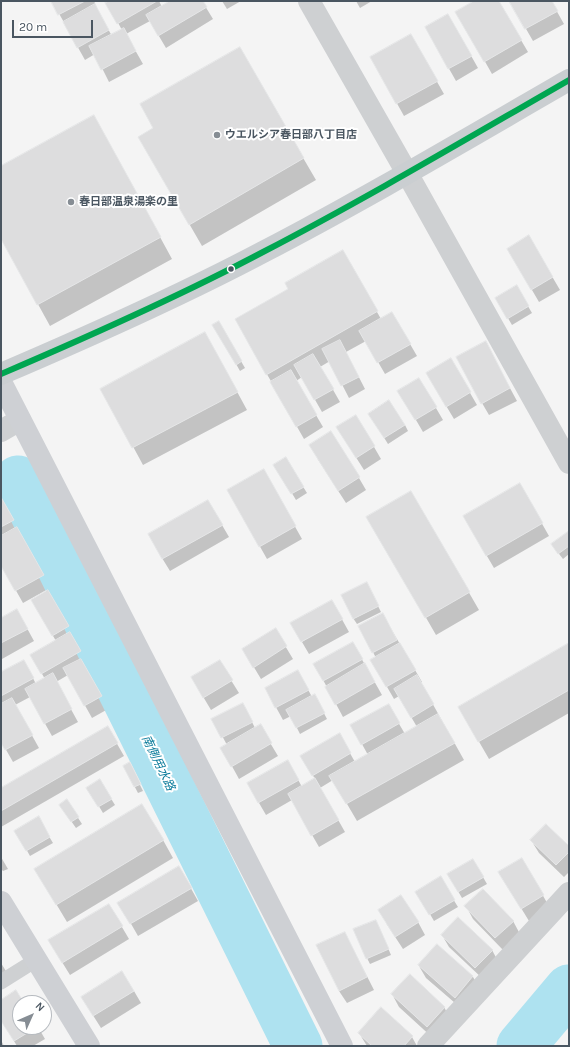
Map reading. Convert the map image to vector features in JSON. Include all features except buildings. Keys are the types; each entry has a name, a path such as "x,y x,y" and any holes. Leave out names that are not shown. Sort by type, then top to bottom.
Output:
{"main road":[{"path":"1,374 118,324 264,251 407,173 569,80"}],"street":[{"path":"309,1 569,463"},
{"path":"1,382 342,1046"},
{"path":"1,431 20,420"},
{"path":"428,1046 569,893"},
{"path":"3,910 89,1046"}],"lane":[{"path":"1,982 36,960"}],"waterway":[{"name":"南側用水路","path":"18,480 298,1046"},
{"path":"521,1046 569,989"}],"transit line":[{"path":"1,374 134,316 231,269 379,189 569,80"}],"place":[{"name":"ウエルシア春日部八丁目店","path":"217,135"},
{"name":"春日部温泉湯楽の里","path":"71,202"}]}
